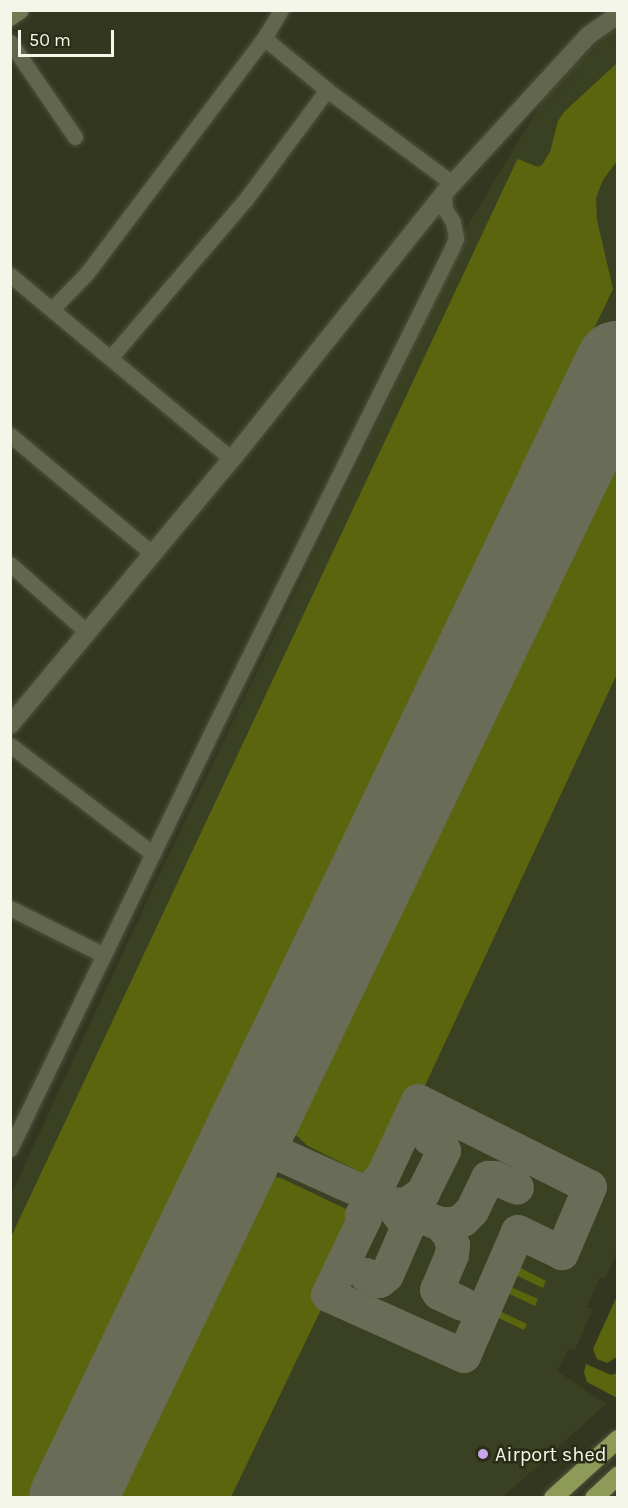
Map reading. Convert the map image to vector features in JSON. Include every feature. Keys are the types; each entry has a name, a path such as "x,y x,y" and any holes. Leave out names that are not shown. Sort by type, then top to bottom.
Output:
{"highway":[{"path":"553,1497 618,1439"},
{"path":"594,1497 618,1476"}],"main road":[{"path":"10,17 20,10"}],"street":[{"path":"52,309 87,273 264,38 280,10"},
{"path":"13,716 87,632 232,459 448,189 589,34 618,15"},
{"path":"264,38 448,189"},
{"path":"10,42 75,137"},
{"path":"111,357 246,199 327,90"},
{"path":"10,1149 452,248 456,238 453,222 445,209 448,189"},
{"path":"10,275 232,459"},
{"path":"10,435 153,554"},
{"path":"10,564 87,632"},
{"path":"10,746 153,854"},
{"path":"10,908 104,955"}],"shaded area":[{"path":"617,27 618,1251 605,1279 600,1277 587,1307 593,1309 575,1350 569,1348 557,1371 606,1404 503,1497 11,1497 10,1197 157,879 385,407 467,226 549,91 594,46"}],"green space":[{"path":"617,63 617,161 603,180 596,198 597,220 613,289 34,1497 11,1497 11,1237 516,162 518,159 538,167 542,165 550,152 558,121 565,111"},
{"path":"617,413 617,674 380,1182 308,1146 296,1135 290,1123 289,1098"},
{"path":"272,1177 281,1178 365,1218 231,1497 98,1497 242,1196 254,1184"},
{"path":"524,1240 558,1255 554,1264 520,1248"},
{"path":"513,1264 546,1281 543,1288 509,1272"},
{"path":"504,1284 538,1299 535,1306 501,1290"},
{"path":"617,1296 617,1357 607,1363 597,1359 593,1349"},
{"path":"493,1308 527,1324 524,1330 490,1314"},
{"path":"586,1364 611,1375 617,1373 617,1398 587,1382 584,1372"}],"taxiway":[{"path":"265,1097 259,1113 260,1125 263,1137 279,1154"},
{"path":"418,1101 590,1187 562,1253 518,1232 464,1356 328,1295 365,1218 362,1216 378,1181 380,1182 418,1101"},
{"path":"366,1275 380,1281 387,1275 406,1231 405,1223 392,1205 408,1204 423,1193 444,1151 441,1144 429,1138"},
{"path":"228,1173 247,1155 260,1152 279,1154 440,1224 455,1224 463,1220 472,1211 488,1178 495,1178 517,1188"},
{"path":"440,1224 449,1234 453,1245 452,1255 437,1290 463,1304"}],"runway":[{"path":"72,1498 618,364"}],"place":[{"name":"Airport shed","path":"483,1454"}]}
